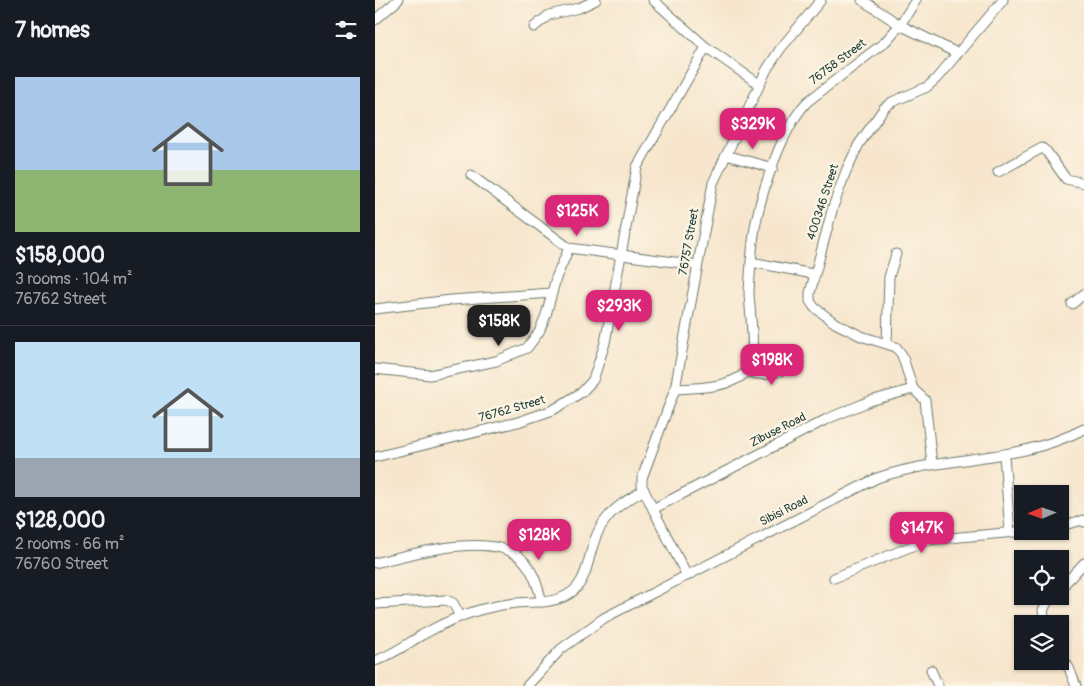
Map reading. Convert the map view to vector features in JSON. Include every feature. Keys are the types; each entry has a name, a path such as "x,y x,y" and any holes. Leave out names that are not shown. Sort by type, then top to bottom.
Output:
{"street":[{"path":"375,20 398,0"},
{"path":"534,28 549,15 579,8 596,0"},
{"path":"653,0 706,47 759,84"},
{"name":"76757 Street","path":"644,490 642,482 644,473 675,389 688,327 697,265 713,183 759,84 781,48 821,0"},
{"path":"862,0 900,24 957,53"},
{"name":"76758 Street","path":"747,371 752,354 749,290 755,225 773,168 799,110 814,96 885,42 916,0"},
{"name":"400346 Street","path":"887,343 861,336 835,323 814,308 810,301 813,274 846,170 872,123 892,102 917,92 931,83 1003,0"},
{"name":"76762 Street","path":"375,457 540,416 567,403 582,392 597,370 622,255 637,167 706,47"},
{"path":"998,172 1042,148 1070,181 1084,183"},
{"path":"726,155 773,168"},
{"path":"471,175 569,248 697,265"},
{"path":"375,369 430,374 496,361 527,348 539,332 569,248"},
{"path":"896,254 889,277 887,343 896,347 902,355 913,389 925,400 932,464"},
{"path":"751,262 813,274"},
{"path":"375,309 451,300 552,293"},
{"path":"1073,304 1084,294"},
{"path":"675,389 715,385 734,379 747,371 757,375 768,375 796,364"},
{"name":"Zibuse Road","path":"653,510 827,419 870,402 913,389"},
{"name":"Sibisi Road","path":"527,686 556,653 579,634 603,618 877,478 904,469 1005,455 1051,444 1084,429"},
{"path":"1005,455 1010,532"},
{"path":"375,660 460,616 499,604 542,602 562,598 573,593 579,586 595,538 607,518 617,508 644,490 687,576"},
{"path":"1069,524 1083,521"},
{"path":"834,578 927,540 1014,532"},
{"path":"375,563 442,547 502,549 518,556 529,567 542,602"},
{"path":"1069,579 1084,563"},
{"path":"375,604 446,600 453,603 460,616"},
{"path":"931,670 938,686"},
{"path":"1068,670 1075,683 1084,683"}]}
